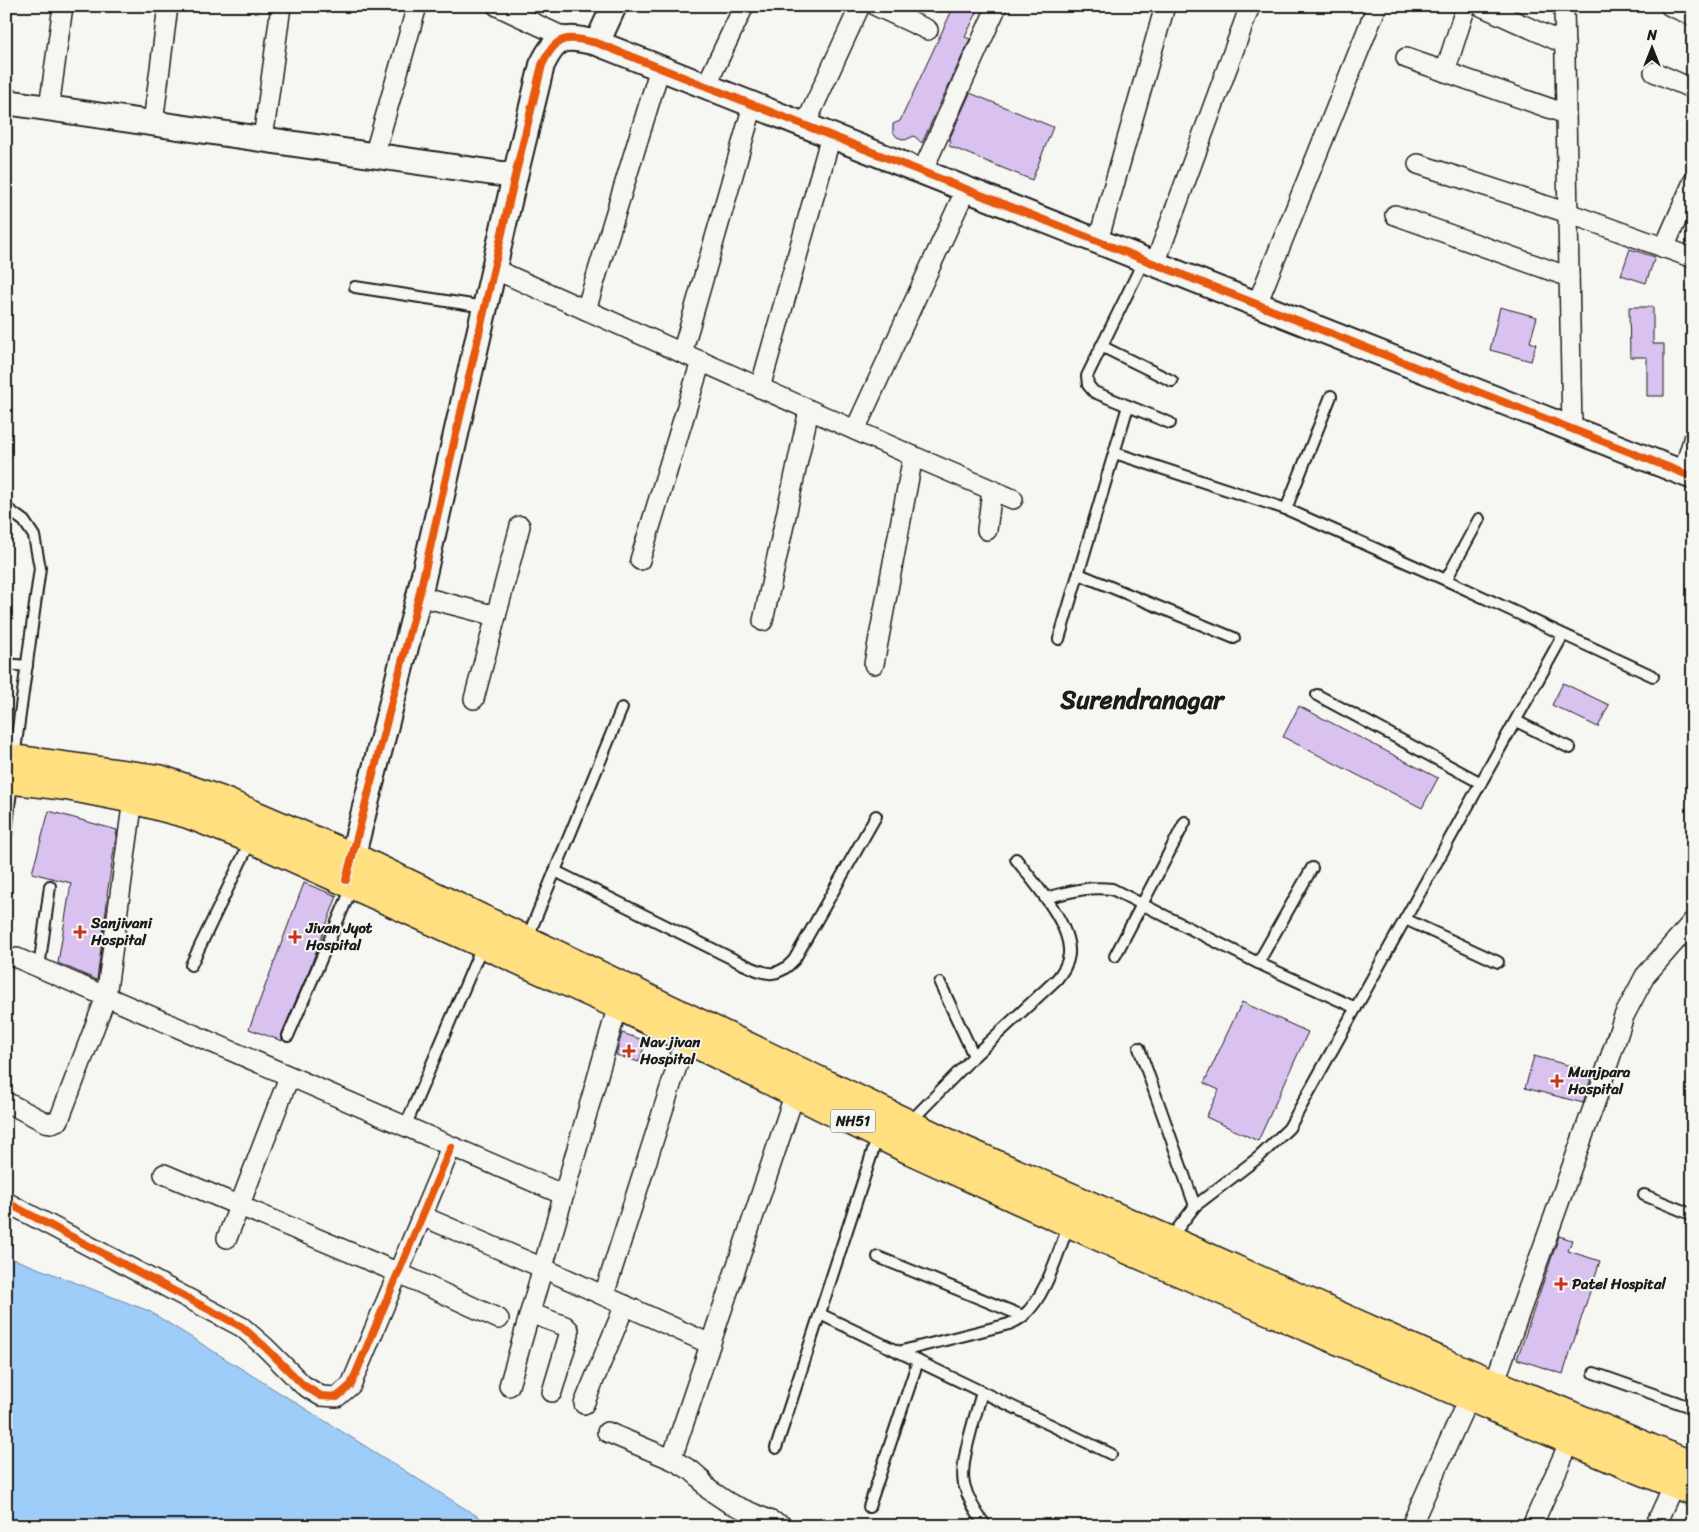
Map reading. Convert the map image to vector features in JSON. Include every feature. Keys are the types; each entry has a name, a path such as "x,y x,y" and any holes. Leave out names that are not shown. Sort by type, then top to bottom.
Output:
{"highway":[{"name":"NH51","path":"10,769 159,779 222,801 351,874 483,943 618,1005 795,1093 963,1150 1440,1362 1494,1384 1686,1480"},
{"name":"NH51","path":"10,769 67,786 133,799 188,814 527,940 889,1124 910,1150 1070,1222 1570,1440 1686,1480"}],"street":[{"path":"49,108 63,6"},
{"path":"153,123 168,6"},
{"path":"262,139 281,6"},
{"path":"374,156 417,6"},
{"path":"498,6 568,39"},
{"path":"597,43 614,6"},
{"path":"706,86 744,6"},
{"path":"806,125 860,6"},
{"path":"876,6 928,30"},
{"path":"922,172 996,6"},
{"path":"1098,241 1166,6"},
{"path":"1150,262 1250,6"},
{"path":"1257,304 1377,6"},
{"path":"1445,72 1466,6"},
{"path":"1481,6 1565,44"},
{"path":"1564,6 1572,429"},
{"path":"1670,6 1693,16"},
{"path":"351,874 419,596 542,66 548,52 558,41 573,38 597,43 1688,475 1693,440"},
{"path":"1406,58 1566,114"},
{"path":"586,310 660,68"},
{"path":"1654,72 1693,89"},
{"path":"6,102 515,176"},
{"path":"682,353 753,105"},
{"path":"760,388 832,136"},
{"path":"1418,164 1568,213 1693,258"},
{"path":"1664,248 1693,182"},
{"path":"855,430 966,189"},
{"path":"1395,215 1569,277"},
{"path":"494,269 1013,499"},
{"path":"640,560 701,361"},
{"path":"764,621 809,410"},
{"path":"874,664 913,456"},
{"path":"987,530 992,490"},
{"path":"474,699 520,526"},
{"path":"419,596 496,616"},
{"path":"6,1102 45,1122 52,1123 58,1120 106,997 133,799"},
{"path":"1494,1384 1624,1016 1645,976 1693,922"},
{"path":"16,958 564,1195"},
{"path":"509,1386 618,1005"},
{"path":"604,1295 686,1038"},
{"path":"227,1238 289,1077"},
{"path":"673,1460 674,1452 795,1093"},
{"path":"6,1202 242,1327 303,1385 321,1396 337,1398 351,1385 451,1147"},
{"path":"164,1174 398,1273 499,1320"},
{"path":"422,1216 604,1295 710,1344"},
{"path":"584,1404 625,1305"},
{"path":"530,1313 565,1326 569,1330 552,1392"},
{"path":"1411,1526 1469,1397"},
{"path":"607,1432 673,1460 692,1471 708,1489 729,1503 783,1526"},
{"path":"1532,1526 1570,1440"},
{"path":"1655,1526 1686,1480"}],"lane":[{"path":"1150,262 1101,346 1087,376 1088,385 1094,392 1170,424"},
{"path":"355,287 485,307"},
{"path":"1101,346 1172,381"},
{"path":"1286,509 1331,396"},
{"path":"1059,639 1128,406"},
{"path":"1115,453 1286,509 1446,580 1653,676"},
{"path":"6,508 24,521 34,536 40,568 27,666 10,769 6,835"},
{"path":"1446,580 1479,519"},
{"path":"1078,574 1234,638"},
{"path":"1168,1240 1195,1206 1259,1157 1289,1128 1563,635"},
{"path":"6,664 27,666"},
{"path":"1317,695 1481,783"},
{"path":"527,940 622,708"},
{"path":"1516,721 1570,748"},
{"path":"555,872 741,963 763,972 776,974 785,969 794,960 876,816"},
{"path":"1115,956 1186,822"},
{"path":"191,965 252,839"},
{"path":"776,1448 820,1314 889,1124 974,1056 1057,979 1066,966 1069,954 1067,936 1060,921 1016,859"},
{"path":"1258,964 1312,868"},
{"path":"288,1036 351,874"},
{"path":"39,968 50,886"},
{"path":"1045,898 1084,888 1112,889 1258,964 1356,1008"},
{"path":"1406,919 1498,962"},
{"path":"405,1127 483,943"},
{"path":"940,983 974,1056"},
{"path":"1139,1048 1195,1206"},
{"path":"1644,1195 1693,1215"},
{"path":"898,1352 1009,1324 1023,1316 1037,1300 1070,1222"},
{"path":"878,1257 1023,1316"},
{"path":"820,1314 1111,1454"},
{"path":"869,1507 918,1361"},
{"path":"1594,1373 1693,1408"},
{"path":"982,1392 964,1460 963,1482 977,1515 986,1526"}],"water":[{"path":"6,1256 149,1311 493,1526 6,1526"}],"building":[{"path":"954,6 980,6 965,37 970,39 922,143 914,136 905,140 897,137 893,132 893,124 900,121"},
{"path":"970,93 1053,127 1032,180 949,146 951,141 949,140"},
{"path":"1630,249 1655,257 1646,283 1621,275"},
{"path":"1500,307 1537,317 1530,342 1536,344 1531,361 1490,350"},
{"path":"1629,307 1653,307 1653,344 1664,344 1664,396 1647,396 1647,357 1630,357"},
{"path":"1563,683 1609,705 1598,727 1552,705"},
{"path":"1299,706 1438,778 1422,808 1283,737"},
{"path":"49,811 117,830 97,980 58,963 71,883 32,873"},
{"path":"304,883 337,896 310,968 282,1033 282,1041 249,1029"},
{"path":"1242,1002 1308,1032 1258,1141 1206,1117 1219,1090 1204,1083"},
{"path":"622,1033 646,1041 639,1062 616,1055"},
{"path":"1534,1056 1593,1072 1583,1103 1525,1088"},
{"path":"1559,1236 1572,1240 1568,1251 1600,1261 1563,1374 1517,1359"}],"cycle path":[{"path":"346,880 419,596 542,65 553,48 564,40 577,39 597,43 1693,477"},
{"path":"6,1202 242,1327 303,1385 321,1396 337,1397 351,1385 451,1147"}],"place":[{"name":"Sanjivani Hospital","path":"80,932"},
{"name":"Jivan Jyot Hospital","path":"295,937"},
{"name":"Nav jivan Hospital","path":"629,1051"},
{"name":"Munjpara Hospital","path":"1557,1081"},
{"name":"Patel Hospital","path":"1561,1284"}],"district":[{"name":"Surendranagar","path":"1142,699"}]}
